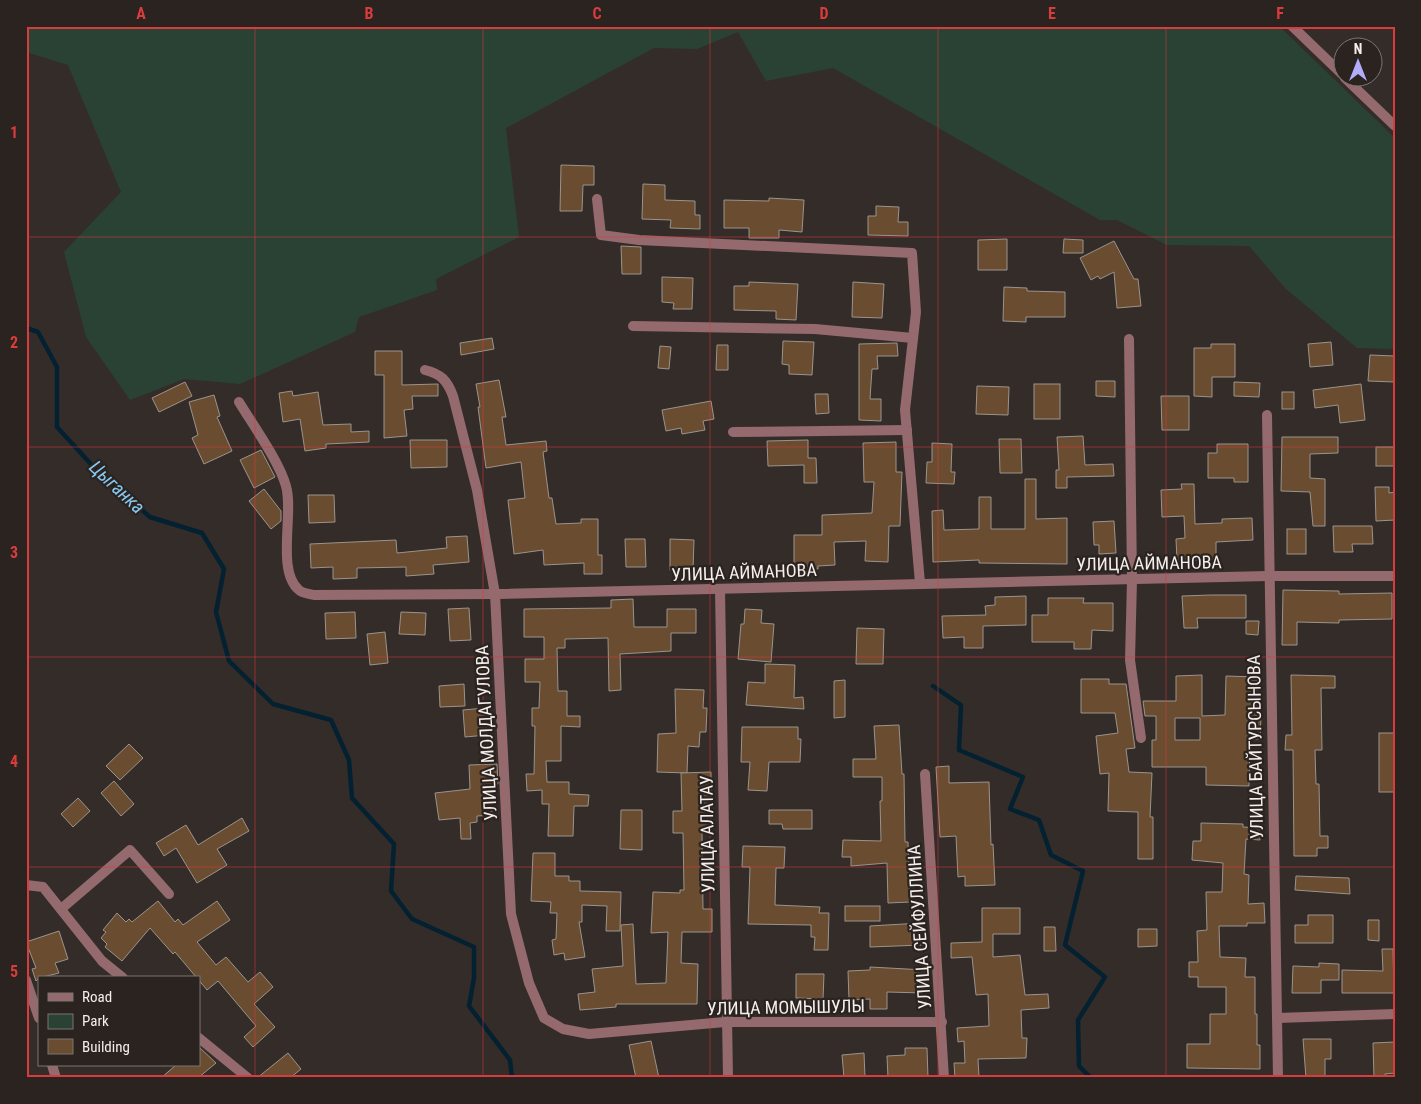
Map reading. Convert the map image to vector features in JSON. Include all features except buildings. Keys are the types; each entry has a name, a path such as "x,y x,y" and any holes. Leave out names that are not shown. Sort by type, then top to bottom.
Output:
{"street":[{"path":"1292,26 1334,67"},
{"path":"1355,88 1395,126"},
{"path":"598,199 601,235 639,240 912,253 916,312 905,410 920,583"},
{"path":"634,326 815,328 913,338"},
{"path":"1129,340 1132,580 1130,660 1141,738"},
{"name":"УЛИЦА МОЛДАГУЛОВА","path":"425,370 438,373 448,382 454,396 477,490 495,594 511,914 529,983 544,1018 563,1029 589,1034 630,1032"},
{"name":"УЛИЦА АЙМАНОВА","path":"238,402 282,473 287,487 287,559 290,577 299,591 322,596 495,594 1268,576 1395,576"},
{"name":"УЛИЦА БАЙТУРСЫНОВА","path":"1267,415 1268,576 1278,1078"},
{"path":"733,432 907,430"},
{"name":"УЛИЦА АЛАТАУ","path":"720,589 728,1078"},
{"name":"УЛИЦА СЕЙФУЛЛИНА","path":"925,774 944,1078"},
{"path":"61,909 130,850 170,894"},
{"path":"26,885 43,887 102,961 121,976"},
{"path":"26,980 38,1015"},
{"path":"1277,1018 1395,1014"},
{"name":"УЛИЦА МОМЫШУЛЫ","path":"630,1032 726,1022 942,1022"},
{"path":"200,1039 248,1078"},
{"path":"52,1066 56,1078"}],"green space":[{"path":"26,26 1279,26 1334,79 1334,88 1343,88 1395,138 1395,349 1357,348 1286,289 1249,246 1167,245 1117,220 1100,220 833,68 766,81 738,32 697,49 654,48 506,128 519,237 436,279 437,290 359,317 355,332 240,384 184,379 130,400 86,337 64,252 121,192 68,65 26,52"}],"waterway":[{"name":"Цыганка","path":"26,328 38,332 57,367 57,427 99,473 150,517 202,533 224,569 216,612 229,661 273,704 331,720 349,760 352,798 394,844 391,891 412,919 474,947 474,978 469,1006 510,1060 512,1078"},
{"path":"933,686 961,705 959,750 1023,777 1010,809 1039,820 1051,855 1083,871 1065,945 1105,977 1078,1020 1079,1066 1091,1078"}]}
